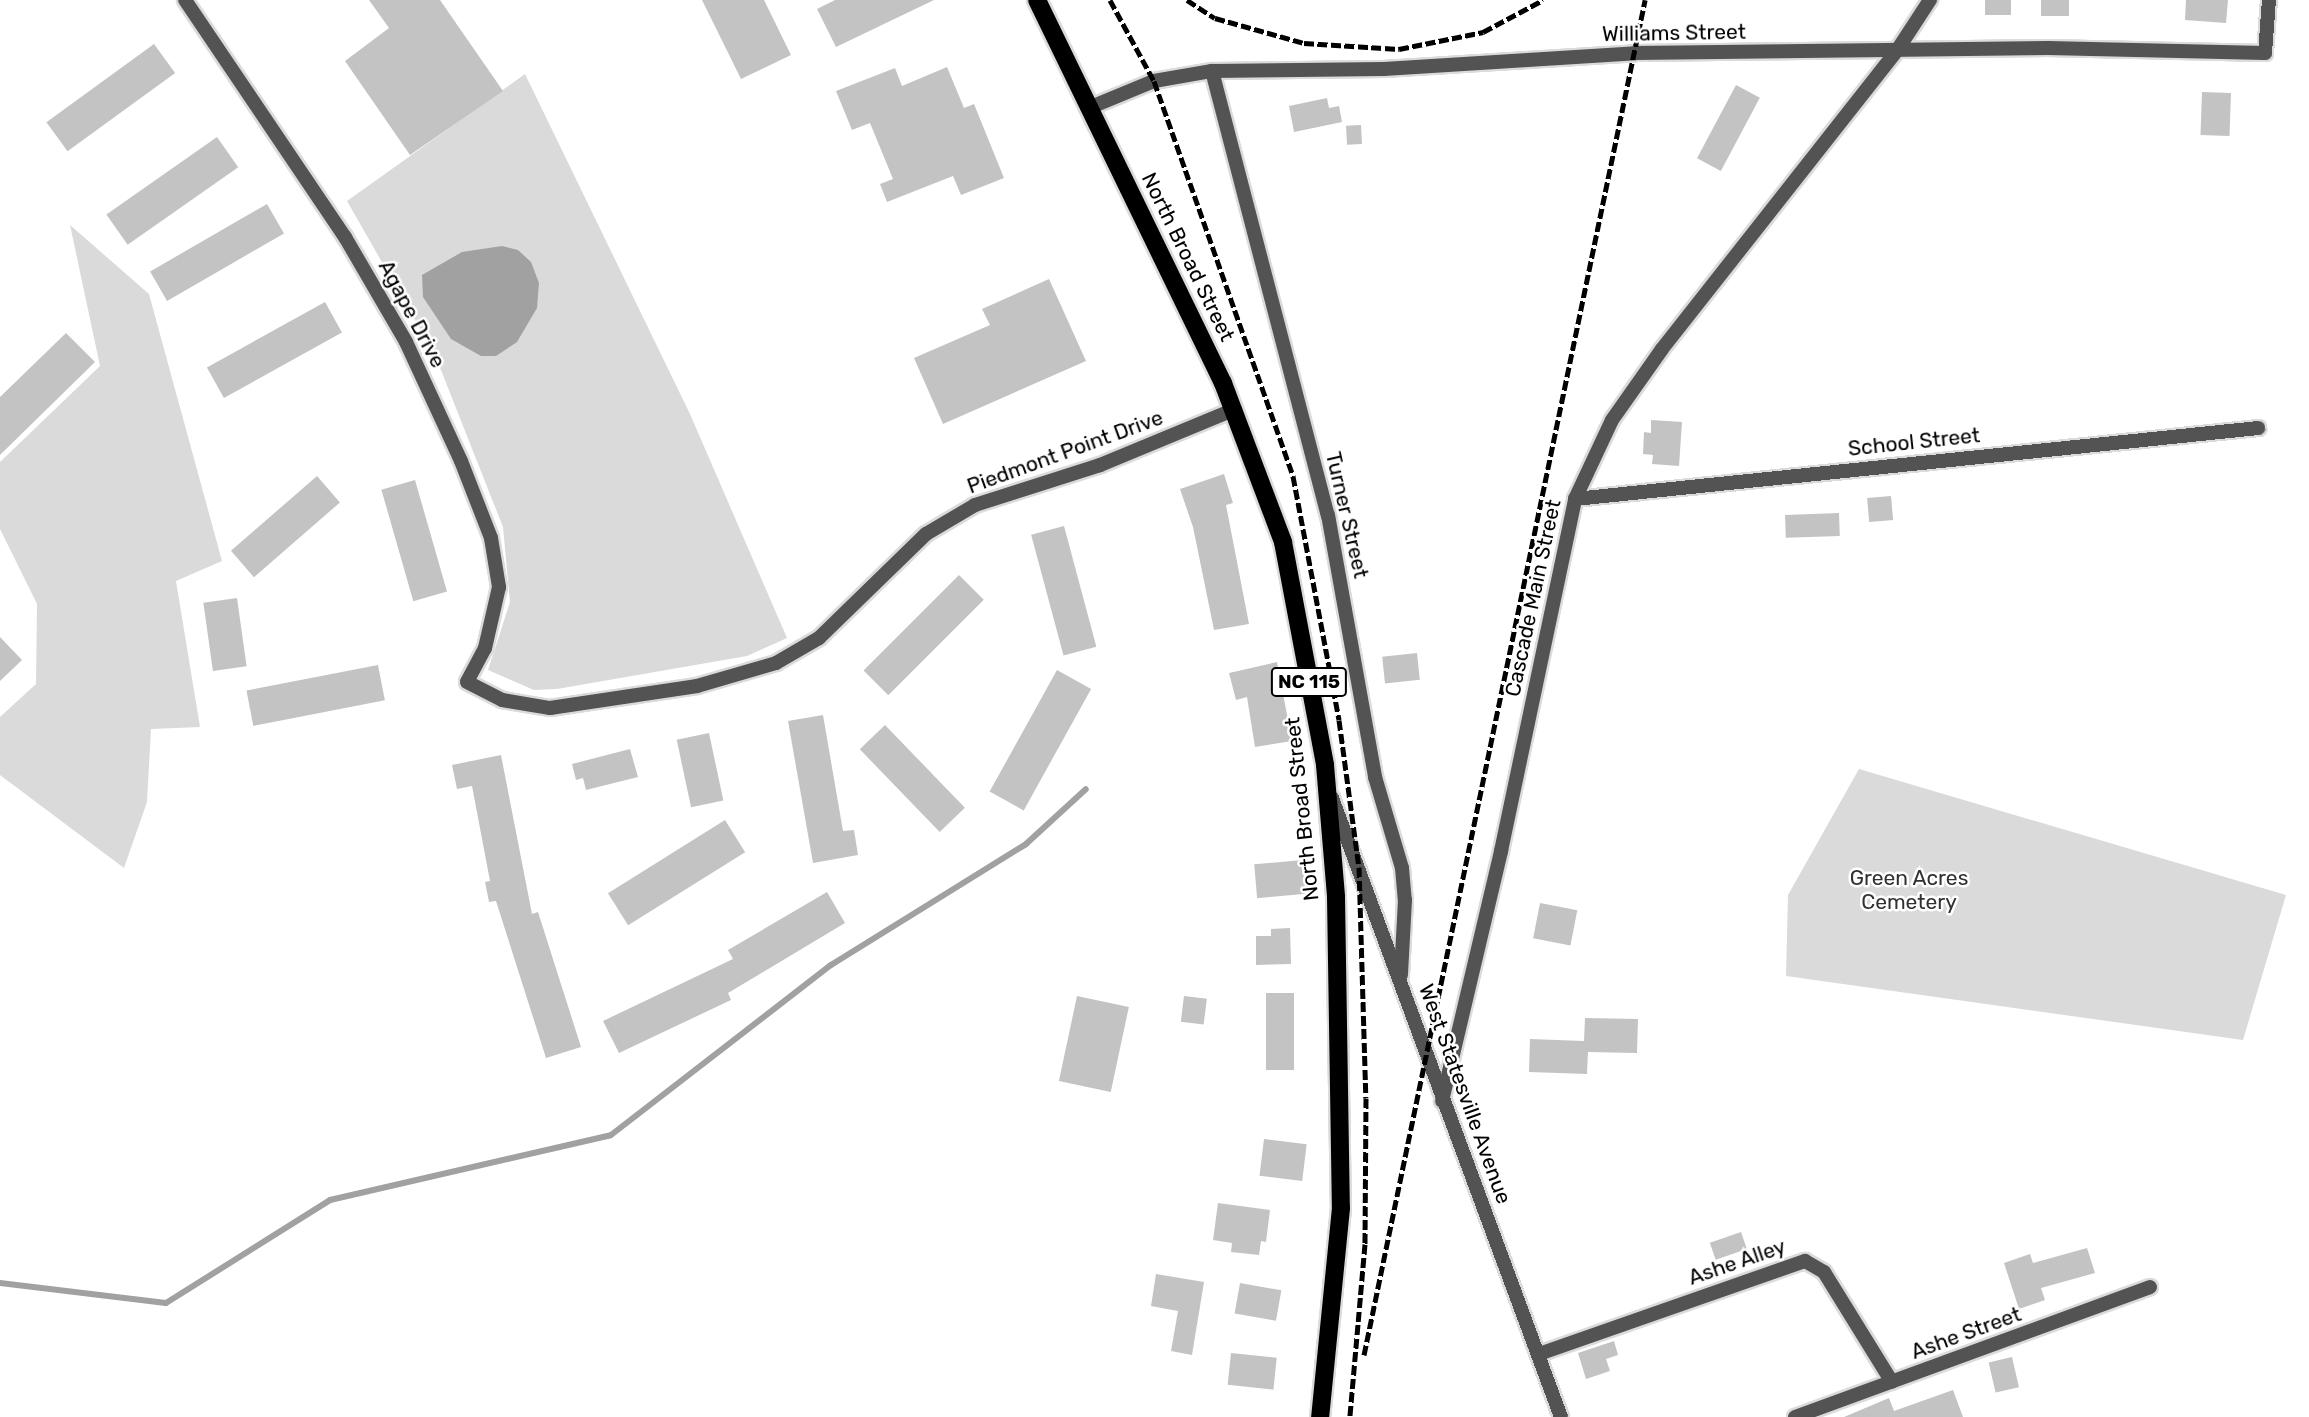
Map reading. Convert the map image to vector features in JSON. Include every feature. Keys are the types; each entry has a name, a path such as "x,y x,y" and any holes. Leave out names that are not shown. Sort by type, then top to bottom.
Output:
{"main road":[{"name":"North Broad Street","path":"1037,0 1235,410 1283,542 1327,785 1336,897 1341,1208 1320,1417"}],"street":[{"name":"Agape Drive","path":"185,0 345,237 406,342 461,461 491,538 499,587 485,648 467,681"},
{"name":"Cascade Main Street","path":"1442,1101 1501,851 1575,499 1612,420 1662,349 1898,49 1930,0"},
{"name":"Williams Street","path":"1091,107 1154,81 1212,71 1384,69 1635,53 2086,48 2265,53 2269,0"},
{"name":"Turner Street","path":"1212,71 1328,516 1375,777 1402,868 1405,900 1401,975"},
{"name":"Piedmont Point Drive","path":"467,681 502,699 550,708 734,678 776,663 819,638 926,534 975,505 1100,465 1235,410"},
{"name":"School Street","path":"1575,499 2258,428"},
{"name":"West Statesville Avenue","path":"1327,785 1401,975 1442,1101 1561,1417"},
{"name":"Ashe Alley","path":"1539,1354 1805,1261 1824,1272 1892,1382"},
{"name":"Ashe Street","path":"1795,1417 2150,1287"}],"green space":[{"path":"525,74 690,414 787,638 747,656 557,689 534,690 488,670 510,602 503,527 435,355 347,201"},
{"path":"70,225 149,294 222,561 176,581 200,727 151,729 147,802 124,868 0,775 0,717 36,684 37,604 0,529 0,462 100,366"},
{"name":"Green Acres Cemetery","path":"1859,769 2286,895 2243,1040 1786,976 1788,895"}],"shaded area":[{"path":"502,246 518,250 531,262 539,283 537,308 517,342 496,356 481,356 451,339 423,297 422,275 462,252"}],"building":[{"path":"369,0 440,0 503,91 410,155 345,61 389,28"},
{"path":"702,0 764,0 791,55 741,79"},
{"path":"835,0 934,0 836,47 817,9"},
{"path":"1985,0 2011,0 2011,15 1985,15"},
{"path":"2041,0 2069,0 2069,16 2041,16"},
{"path":"2186,0 2228,0 2226,23 2185,20"},
{"path":"154,44 175,73 68,151 46,122"},
{"path":"947,67 964,108 974,104 1004,178 961,195 953,176 887,202 880,184 893,179 870,123 852,130 836,91 895,68 902,86"},
{"path":"1736,85 1760,98 1721,171 1697,158"},
{"path":"2202,92 2231,93 2229,136 2200,135"},
{"path":"1327,98 1329,108 1339,106 1342,122 1294,132 1289,106"},
{"path":"1361,125 1362,144 1347,145 1346,126"},
{"path":"217,137 238,167 128,245 106,214"},
{"path":"267,204 284,233 167,301 150,272"},
{"path":"1049,279 1086,361 943,424 914,358 990,325 982,309"},
{"path":"325,302 342,333 224,398 207,367"},
{"path":"66,333 95,362 0,455 0,397"},
{"path":"1651,420 1682,422 1679,466 1652,464 1653,455 1643,454 1644,432 1651,433"},
{"path":"1224,474 1233,503 1226,505 1249,624 1214,630 1193,527 1180,489"},
{"path":"317,476 340,502 254,577 231,551"},
{"path":"415,480 447,592 413,601 381,490"},
{"path":"1891,496 1893,520 1869,522 1867,498"},
{"path":"1839,513 1840,536 1786,538 1785,515"},
{"path":"1064,526 1096,647 1064,656 1031,535"},
{"path":"959,575 984,600 888,695 864,670"},
{"path":"237,598 247,666 213,671 203,603"},
{"path":"0,637 22,660 0,681"},
{"path":"1417,653 1420,680 1385,684 1382,657"},
{"path":"1277,662 1292,741 1255,747 1247,697 1236,700 1229,673"},
{"path":"378,665 385,700 253,726 246,691"},
{"path":"1057,670 1091,689 1024,810 990,792"},
{"path":"823,715 843,831 854,830 858,855 813,863 788,721"},
{"path":"885,725 965,808 940,832 860,749"},
{"path":"709,733 723,800 691,807 677,740"},
{"path":"630,749 638,777 586,790 583,778 576,780 572,764"},
{"path":"501,755 532,914 538,912 581,1047 546,1058 496,901 489,902 485,882 490,881 472,786 457,789 452,765"},
{"path":"725,820 745,852 628,925 608,893"},
{"path":"1303,860 1306,894 1257,898 1254,864"},
{"path":"827,892 845,923 728,993 731,1000 619,1053 603,1021 733,959 728,950"},
{"path":"1540,903 1577,910 1570,946 1533,938"},
{"path":"1290,928 1291,964 1256,965 1256,936 1271,936 1271,929"},
{"path":"1266,993 1294,993 1294,1070 1266,1070"},
{"path":"1077,996 1129,1007 1111,1092 1059,1081"},
{"path":"1184,996 1207,999 1204,1025 1181,1022"},
{"path":"1585,1018 1638,1019 1637,1053 1588,1052 1587,1074 1529,1072 1530,1039 1584,1041"},
{"path":"1264,1139 1307,1144 1302,1181 1259,1176"},
{"path":"1218,1203 1270,1210 1266,1242 1261,1241 1259,1255 1231,1252 1232,1243 1213,1240"},
{"path":"1741,1232 1747,1249 1716,1260 1710,1243"},
{"path":"2087,1248 2095,1273 2041,1288 2045,1300 2019,1309 2004,1263 2030,1254 2033,1263"},
{"path":"1156,1274 1204,1282 1192,1355 1171,1351 1178,1311 1151,1306"},
{"path":"1240,1283 1281,1290 1276,1321 1235,1314"},
{"path":"1614,1341 1618,1355 1606,1359 1610,1371 1586,1379 1578,1353"},
{"path":"1231,1353 1277,1358 1273,1390 1228,1385"},
{"path":"2012,1357 2019,1387 1996,1393 1989,1362"},
{"path":"1953,1390 1963,1417 1844,1417 1889,1398 1894,1411"}],"waterway":[{"path":"0,1283 166,1303 330,1200 611,1135 831,965 1026,844 1086,789"}],"railway":[{"path":"1110,0 1154,81 1293,476 1339,720 1359,867 1366,1098 1365,1244 1350,1417"},
{"path":"1187,0 1215,18 1304,43 1399,49 1483,32 1543,0"},
{"path":"1364,1355 1645,0"}]}
